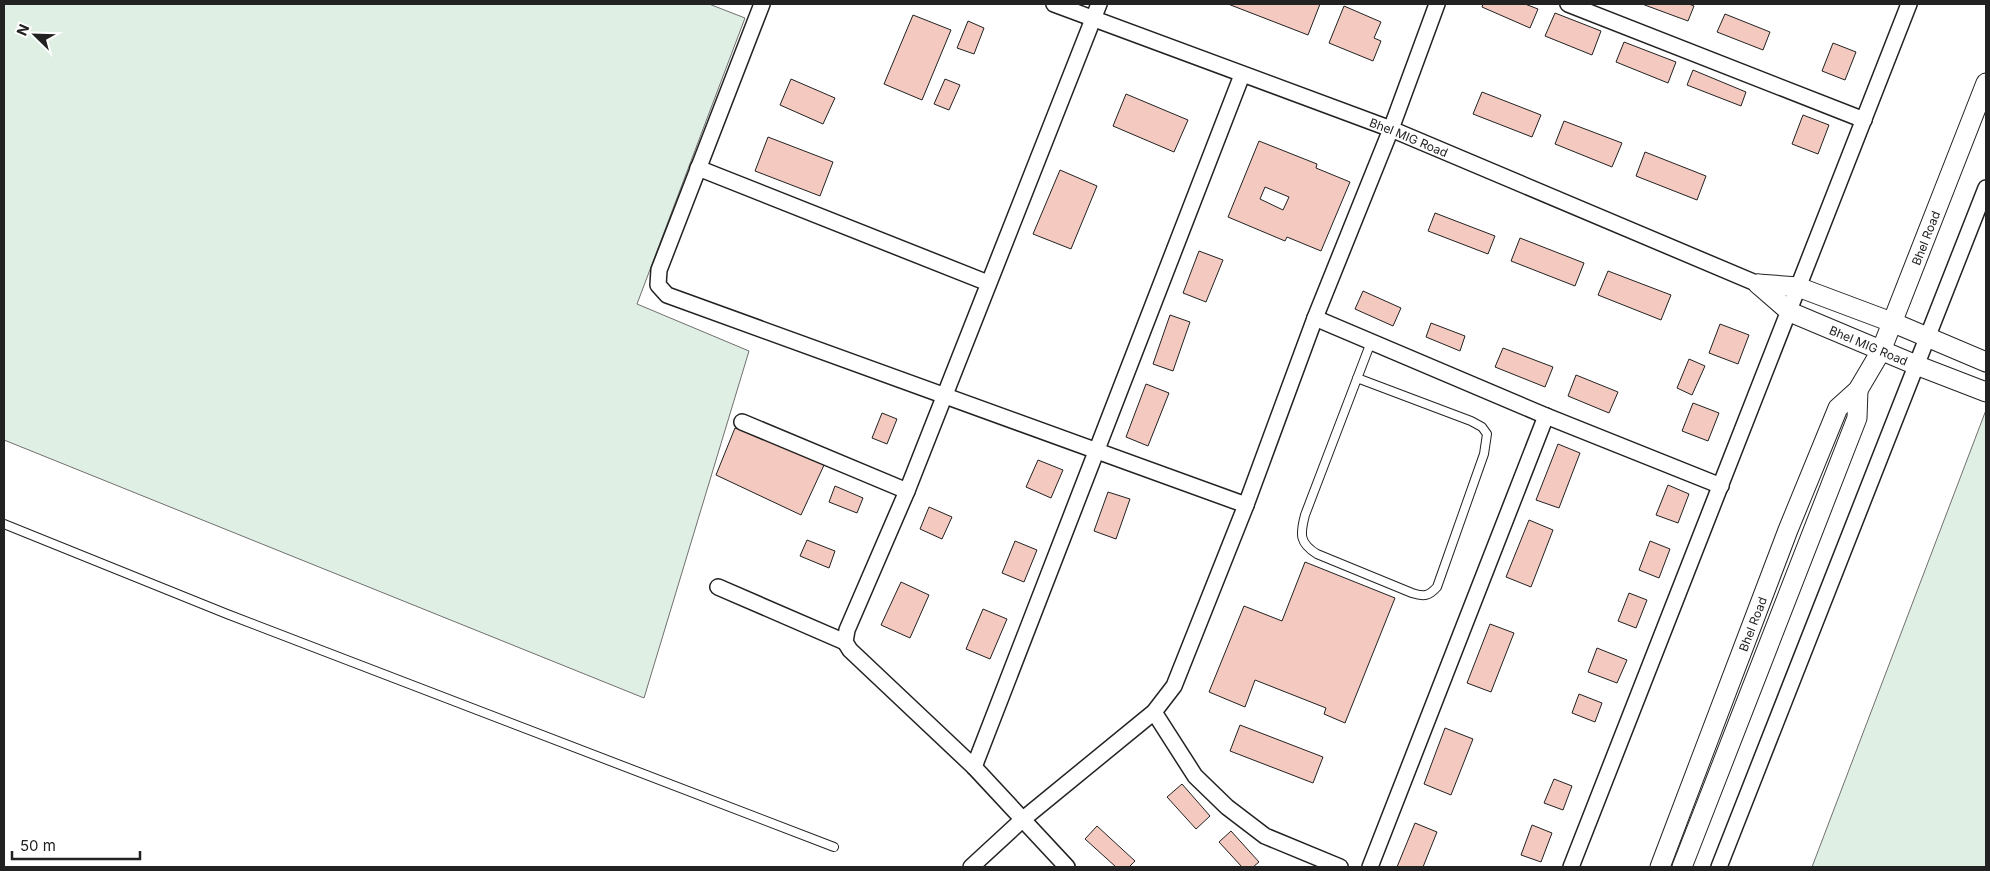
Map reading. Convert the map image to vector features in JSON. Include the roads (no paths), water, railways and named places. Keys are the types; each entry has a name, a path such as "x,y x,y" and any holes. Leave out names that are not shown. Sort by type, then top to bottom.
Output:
{"street":[{"path":"762,4 659,270 658,285 666,295 1246,505"},
{"name":"Bhel MIG Road","path":"1054,4 1391,129 1758,284 1790,312 1916,366 1986,392"},
{"path":"845,642 847,630 907,491 1099,4"},
{"path":"970,867 1022,820 1154,712 1174,686 1246,505 1315,318 1391,129 1438,4"},
{"path":"1568,4 1864,120"},
{"path":"1571,867 1722,486 1909,4"},
{"path":"974,767 1098,451 1242,75"},
{"name":"Bhel Road","path":"1660,867 1788,530 1834,417 1838,408 1858,390 1881,351 1894,323 1986,83"},
{"path":"698,168 988,283"},
{"path":"1719,867 1986,188"},
{"name":"Bhel MIG Road","path":"1758,284 1798,287 1894,323 1986,362"},
{"path":"1315,318 1546,416 1722,486"},
{"name":"Bhel Road","path":"1682,867 1857,418 1858,390"},
{"path":"1370,867 1546,416"},
{"path":"742,422 907,491"},
{"path":"718,587 845,642 850,650 974,767 1067,867"},
{"path":"1154,712 1195,776 1227,807 1265,836 1340,867"}],"lane":[{"path":"1357,378 1471,421 1482,427 1487,434 1484,454 1437,587 1431,594 1422,596 1412,593 1317,554 1306,547 1302,538 1301,529 1305,515 1357,378 1371,342"},
{"path":"4,524 236,618 834,848"}]}
